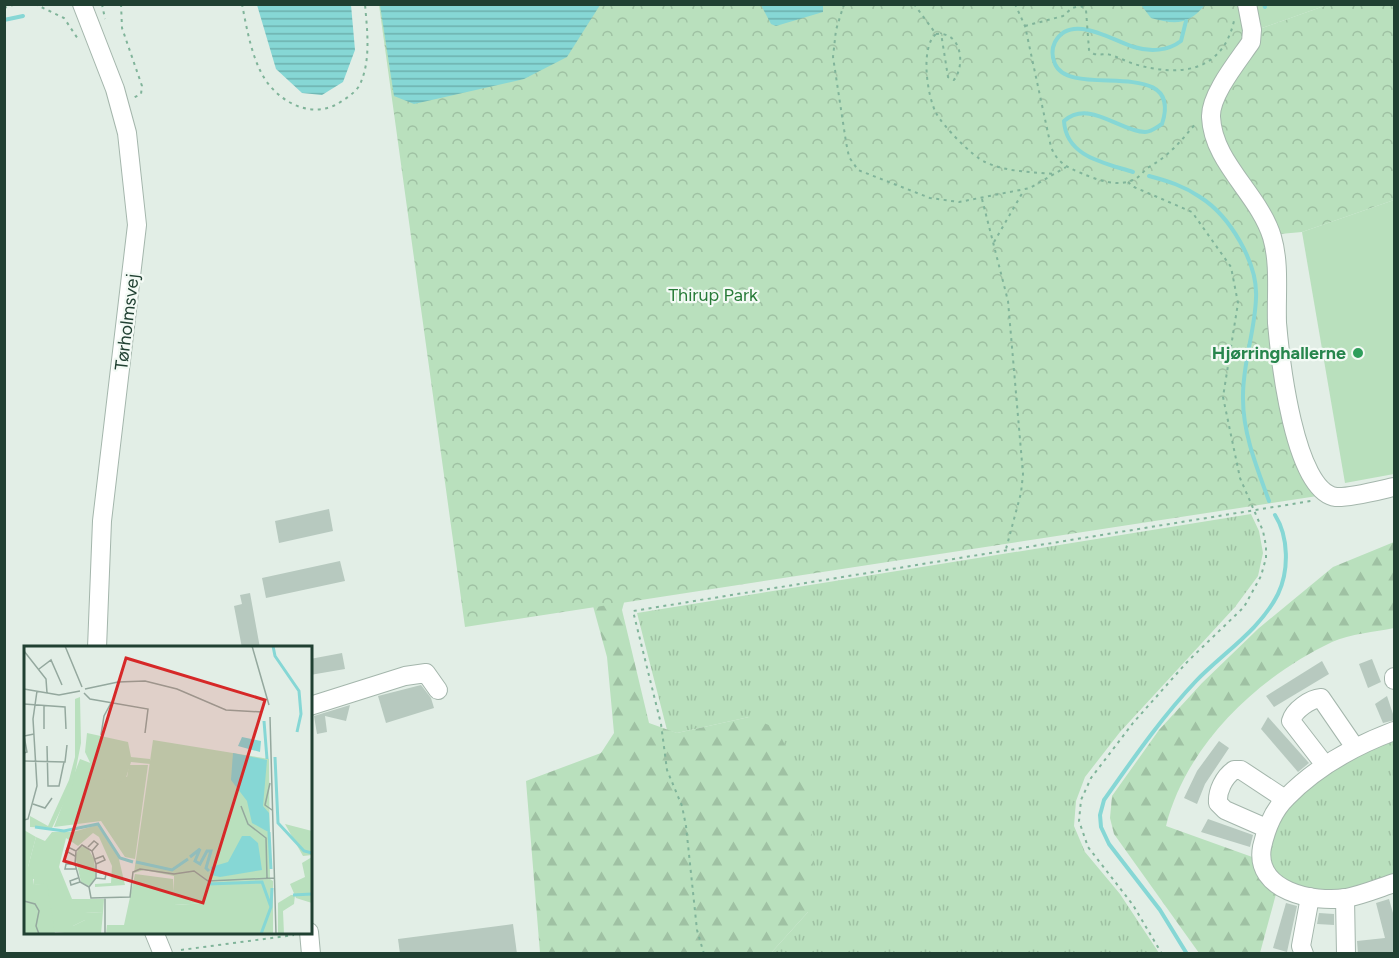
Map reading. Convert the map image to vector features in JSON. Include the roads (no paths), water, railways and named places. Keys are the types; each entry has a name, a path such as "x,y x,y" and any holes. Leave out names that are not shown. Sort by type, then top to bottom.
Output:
{"street":[{"name":"Tørholmsvej","path":"82,4 119,104 127,133 136,225 102,521 97,646"},
{"path":"1242,9 1252,30 1251,42 1212,103 1211,117 1218,147 1257,202 1273,239 1276,255 1277,324 1293,428 1310,474 1316,483 1335,497 1395,487"},
{"path":"312,705 405,676 426,673 438,690"},
{"path":"1325,765 1294,728 1291,721 1293,714 1315,698 1321,698 1328,704 1354,746"},
{"path":"1395,731 1354,746 1325,765 1285,799 1266,828 1261,854 1265,870 1274,882 1290,893 1310,897 1345,898 1395,883"},
{"path":"1266,828 1225,810 1218,802 1217,795 1228,774 1234,770 1241,771 1285,799"},
{"path":"1304,954 1301,946 1310,897"},
{"path":"1345,898 1346,954"},
{"path":"155,934 172,952"},
{"path":"309,934 311,954"}],"water":[{"path":"380,4 600,5 567,57 524,79 414,104 394,96"},
{"path":"257,5 351,5 355,50 343,82 322,95 302,93 276,69"},
{"path":"761,5 823,5 823,12 776,26 771,24"},
{"path":"1141,5 1205,5 1187,20 1168,22 1151,18"}],"waterway":[{"path":"4,20 23,16"},
{"path":"1133,172 1099,161 1079,151 1066,133 1064,121 1074,115 1084,113 1145,132 1162,124 1165,103 1157,90 1142,84 1081,79 1065,74 1054,61 1052,53 1055,42 1062,33 1071,29 1081,29 1093,31 1140,49 1165,49 1181,41 1186,21"},
{"path":"1149,176 1182,187 1211,205 1231,228 1247,256 1252,270 1256,298 1244,374 1245,425 1269,501"},
{"path":"1187,954 1160,910 1109,844 1101,827 1100,815 1104,800 1171,709 1196,681 1251,630 1278,594 1282,585 1286,554 1283,533 1275,515"}],"place":[{"name":"Hjørringhallerne","path":"1358,353"}],"park label":[{"name":"Thirup Park","path":"713,295"}]}
